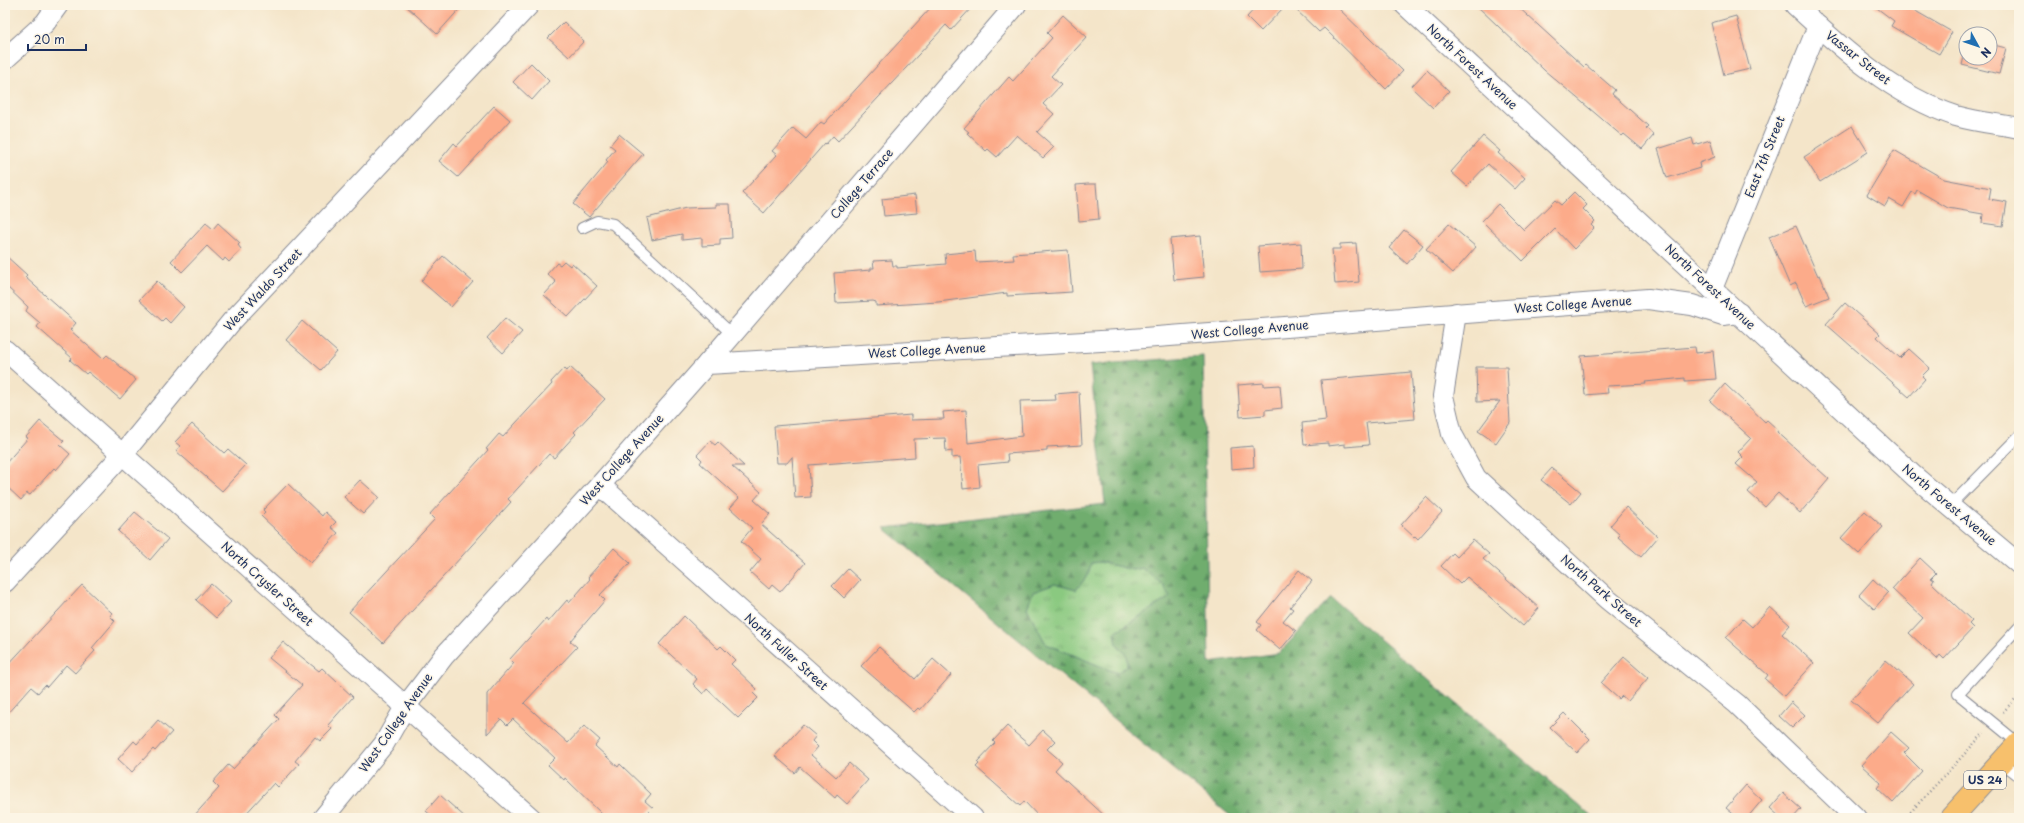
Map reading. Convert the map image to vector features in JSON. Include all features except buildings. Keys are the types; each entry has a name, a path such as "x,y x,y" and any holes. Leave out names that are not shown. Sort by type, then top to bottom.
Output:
{"main road":[{"name":"US 24","path":"1951,818 2019,743"}],"street":[{"path":"5,59 45,23 58,5"},
{"name":"West Waldo Street","path":"5,582 122,455 232,321 529,5"},
{"name":"College Terrace","path":"707,364 1016,5"},
{"name":"North Forest Avenue","path":"1405,5 1914,476 2018,561"},
{"name":"Vassar Street","path":"1795,5 1884,81 1920,101 1958,116 2019,128"},
{"name":"East 7th Street","path":"1712,288 1818,26"},
{"name":"West College Avenue","path":"323,818 384,744 405,707 444,656 600,485 707,364 1118,340 1456,313 1648,300 1692,305 1723,315 1739,314"},
{"name":"North Park Street","path":"1456,313 1443,396 1452,434 1476,478 1607,599 1737,704 1856,818"},
{"name":"North Crysler Street","path":"5,350 531,818"},
{"name":"North Fuller Street","path":"600,485 973,818"}],"lane":[{"path":"582,228 597,221 612,224 732,334"},
{"path":"1950,506 2019,436"},
{"path":"2019,628 1958,694 2019,743"},
{"path":"2001,762 2019,776"}],"path":[{"path":"1905,818 2019,695"}],"green space":[{"path":"1203,356 1209,663 1279,653 1331,598 1593,818 1233,818 884,528 1105,504 1090,365","holes":["1100,562 1133,570 1142,568 1163,585 1170,597 1115,632 1117,644 1127,656 1127,666 1117,673 1046,644 1027,608 1033,592 1055,584 1076,590 1088,575 1091,563"]},
{"path":"1100,562 1133,570 1142,568 1163,585 1170,597 1115,632 1117,644 1127,656 1127,666 1117,673 1046,644 1027,608 1033,592 1055,584 1076,590 1088,575 1091,563"}]}
